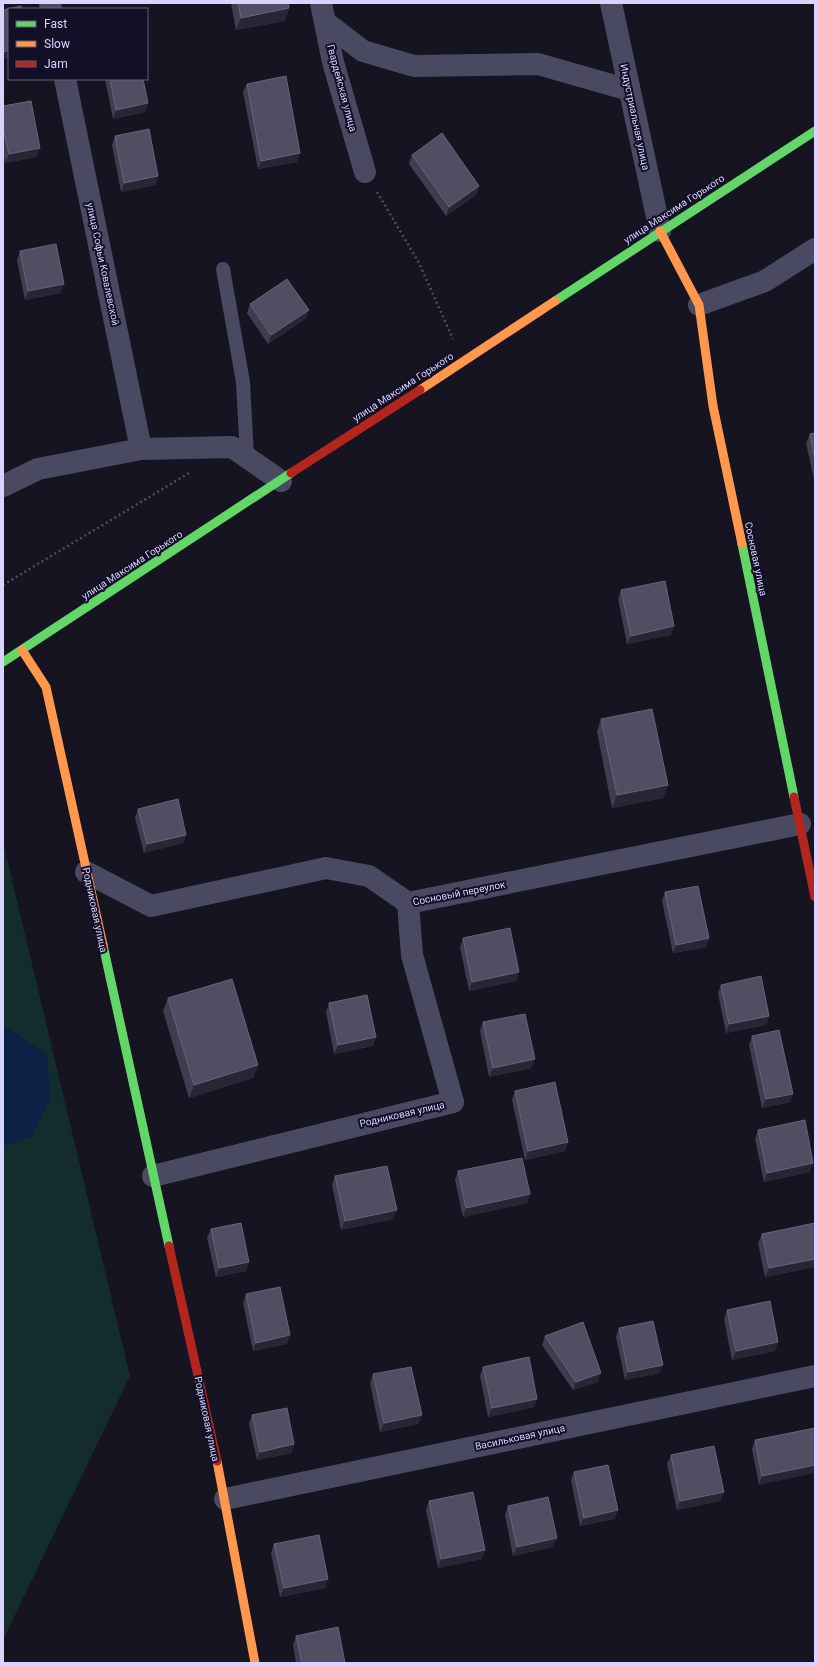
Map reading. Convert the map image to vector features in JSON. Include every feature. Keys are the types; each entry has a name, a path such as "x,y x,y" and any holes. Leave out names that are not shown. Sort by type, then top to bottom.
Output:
{"street":[{"name":"Индустриальная улица","path":"611,3 660,232"},
{"path":"323,12 363,51 414,66 538,64 629,90"},
{"name":"Гвардейская улица","path":"323,12 333,62 365,172"},
{"name":"улица Софьи Ковалевской","path":"66,80 141,449"},
{"name":"улица Максима Горького","path":"3,662 815,131"},
{"name":"Сосновая улица","path":"660,232 699,305 713,406 815,897"},
{"path":"699,305 765,281 815,249"},
{"path":"3,486 38,469 141,449 232,446 281,480"},
{"name":"Родниковая улица","path":"22,650 46,687 225,1499 255,1663"},
{"name":"Сосновый переулок","path":"86,872 151,906 326,868 369,876 408,903 800,824"},
{"name":"Родниковая улица","path":"153,1176 453,1102 412,955 408,903"},
{"name":"Васильковая улица","path":"225,1499 815,1376"}],"lane":[{"path":"223,268 243,382 247,457"}],"path":[{"path":"365,172 419,263 462,361"},
{"path":"3,585 192,471"}],"green space":[{"path":"3,842 130,1376 3,1640"}],"water":[{"path":"3,1025 47,1055 50,1099 31,1137 3,1146"}],"building":[{"path":"238,3 288,3 289,8 241,18"},
{"path":"8,9 8,50 3,52 3,10"},
{"path":"286,76 300,153 261,161 247,84"},
{"path":"110,80 143,80 148,103 116,110"},
{"path":"31,101 40,148 9,154 3,127 3,106"},
{"path":"149,129 158,176 124,183 115,136"},
{"path":"442,133 479,186 449,207 412,155"},
{"path":"56,244 64,284 28,291 20,251"},
{"path":"287,279 309,310 271,335 250,304"},
{"path":"815,433 815,460 810,434"},
{"path":"665,581 674,626 631,636 621,590"},
{"path":"652,709 668,785 617,795 601,719"},
{"path":"178,799 186,835 147,844 138,809"},
{"path":"698,886 709,938 676,945 665,892"},
{"path":"510,928 519,972 472,982 463,938"},
{"path":"761,976 769,1016 729,1024 721,985"},
{"path":"232,979 258,1065 194,1085 168,998"},
{"path":"367,995 376,1037 338,1045 329,1003"},
{"path":"525,1014 535,1059 493,1068 483,1022"},
{"path":"779,1030 793,1094 766,1099 752,1036"},
{"path":"555,1082 568,1142 528,1151 515,1091"},
{"path":"805,1120 813,1163 767,1173 758,1130"},
{"path":"522,1158 530,1194 466,1208 458,1171"},
{"path":"387,1166 397,1210 345,1221 335,1176"},
{"path":"241,1223 249,1262 219,1268 211,1229"},
{"path":"815,1223 815,1259 769,1268 762,1234"},
{"path":"280,1287 290,1335 256,1343 246,1294"},
{"path":"770,1301 778,1342 736,1351 727,1310"},
{"path":"653,1321 663,1365 628,1372 619,1328"},
{"path":"583,1322 601,1373 576,1382 545,1336"},
{"path":"529,1357 537,1399 492,1408 483,1367"},
{"path":"411,1367 422,1415 384,1423 373,1374"},
{"path":"287,1408 294,1444 260,1452 252,1415"},
{"path":"815,1428 815,1465 762,1476 755,1440"},
{"path":"714,1446 724,1492 680,1501 671,1455"},
{"path":"608,1465 618,1510 584,1518 574,1472"},
{"path":"473,1492 485,1550 441,1559 429,1501"},
{"path":"548,1497 557,1538 517,1547 508,1506"},
{"path":"319,1535 328,1579 284,1588 274,1544"},
{"path":"338,1627 345,1663 302,1663 296,1636"}],"traffic: fast":[{"path":"555,301 815,131"},
{"path":"3,662 291,473"},
{"path":"742,544 794,797"},
{"path":"103,945 169,1246"}],"traffic: slow":[{"path":"660,231 699,305 713,406 742,544"},
{"path":"420,390 555,301"},
{"path":"22,650 46,687 103,945"},
{"path":"217,1461 255,1663"}],"traffic: jam":[{"path":"291,473 420,390"},
{"path":"794,797 815,897"},
{"path":"169,1246 217,1461"}]}
